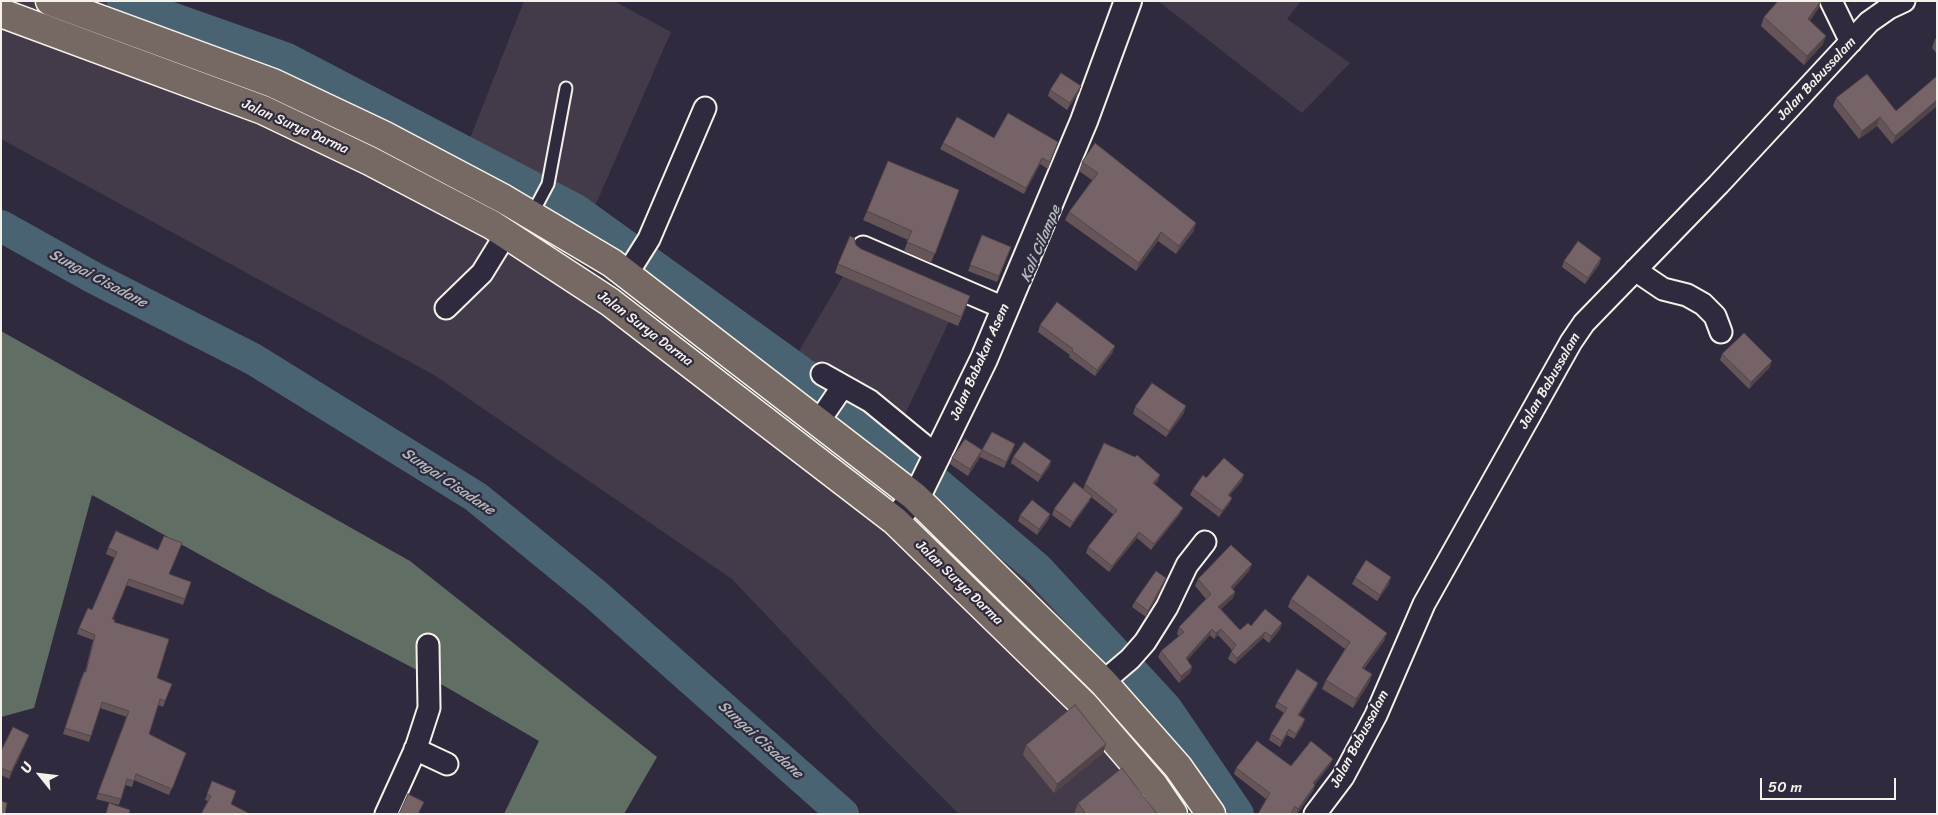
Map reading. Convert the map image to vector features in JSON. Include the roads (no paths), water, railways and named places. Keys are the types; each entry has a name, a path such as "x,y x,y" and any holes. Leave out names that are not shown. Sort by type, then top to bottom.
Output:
{"main road":[{"path":"50,1 273,83 383,135 534,211 628,271 918,492 1106,680 1178,767 1211,814"},
{"name":"Jalan Surya Darma","path":"1,13 263,110 370,161 506,234 610,302 895,521 1084,705 1154,786 1173,814"}],"street":[{"name":"Jalan Babakan Asem","path":"895,521 918,492 984,360 1004,308 1084,121 1128,1"},
{"path":"1831,1 1851,42"},
{"name":"Jalan Babussalam","path":"1316,814 1343,777 1376,715 1424,604 1571,342 1584,324 1634,270 1718,186 1869,22 1889,8 1904,1"},
{"path":"628,271 649,239 705,108"},
{"path":"446,308 482,273 506,234"},
{"path":"862,247 1004,308"},
{"path":"1634,270 1663,289 1687,295 1703,304 1715,316 1721,332"},
{"path":"822,374 841,389 870,401 936,458"},
{"path":"822,417 841,389"},
{"path":"1106,680 1130,659 1159,622 1184,570 1205,542"},
{"path":"386,814 415,750 429,708 428,645"},
{"path":"415,750 447,764"}],"lane":[{"path":"534,211 546,189 566,88"}],"waterway":[{"path":"123,1 285,58 576,210 833,395 1038,569 1166,708 1238,814"},
{"name":"Sungai Cisadane","path":"1,226 94,278 253,359 476,497 596,595 843,814"}],"water label":[{"name":"Kali Cilampe","path":"1041,244"}]}
